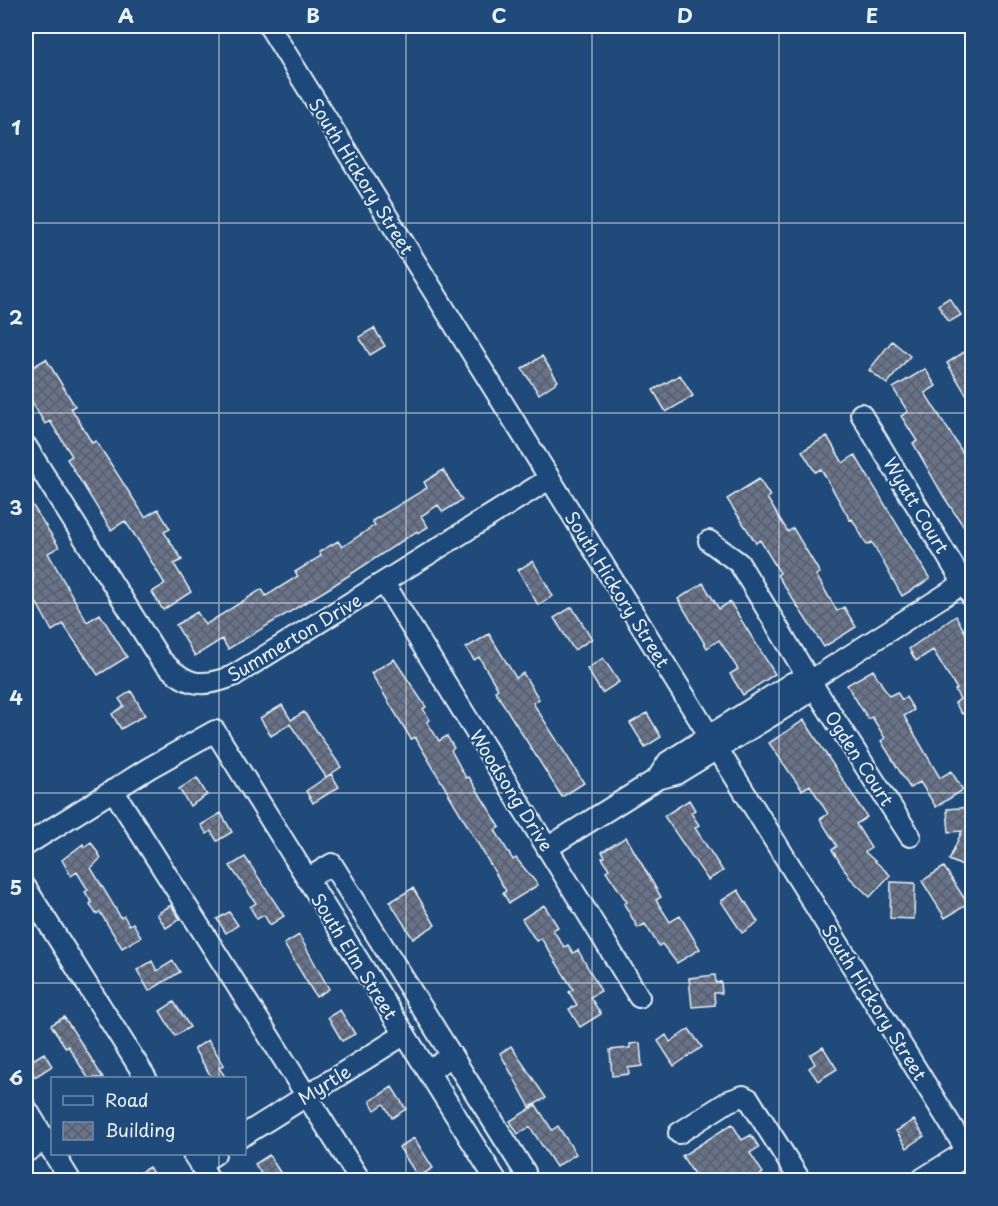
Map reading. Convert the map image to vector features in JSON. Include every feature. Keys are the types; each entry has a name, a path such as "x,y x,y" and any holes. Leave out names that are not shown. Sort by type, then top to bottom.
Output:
{"main road":[{"path":"924,1180 971,1154"}],"street":[{"name":"South Hickory Street","path":"269,26 971,1154"},
{"name":"Wyatt Court","path":"861,414 968,590"},
{"name":"Summerton Drive","path":"26,446 160,659 175,674 191,682 210,685 233,676 549,479"},
{"name":"Ogden Court","path":"709,541 739,563 810,681 910,836"},
{"name":"Woodsong Drive","path":"384,583 639,997"},
{"path":"547,848 657,779 668,762 714,743 792,683 810,681 968,590"},
{"name":"South Elm Street","path":"113,790 215,731 496,1180"},
{"path":"26,845 113,790 360,1180"},
{"path":"307,879 332,864 525,1172"},
{"path":"26,888 145,1077"},
{"name":"Myrtle","path":"246,1134 405,1034"},
{"path":"429,1071 452,1056"},
{"path":"679,1133 729,1101 743,1096 749,1099 800,1180"},
{"path":"26,1108 51,1148 26,1152"},
{"path":"55,1155 70,1180"}],"building":[{"path":"949,298 961,315 949,322 938,305"},
{"path":"374,328 385,346 370,355 359,337"},
{"path":"892,341 910,356 887,384 869,370"},
{"path":"972,347 972,404 947,363"},
{"path":"542,356 558,381 539,394 522,369"},
{"path":"46,359 75,406 71,408 92,443 96,441 145,517 158,509 170,529 164,532 182,560 174,564 191,592 163,610 152,592 165,584 142,546 125,521 111,530 67,459 72,456 50,421 45,424 26,392 26,371"},
{"path":"925,369 936,386 925,393 966,458 972,454 972,474 968,476 972,483 972,539 944,497 913,443 917,441 901,416 908,412 893,388"},
{"path":"680,375 693,396 666,412 653,390"},
{"path":"827,436 843,463 855,455 930,579 902,596 872,542 867,545 821,469 815,472 802,451"},
{"path":"443,470 462,500 443,512 438,505 421,516 428,527 418,533 417,531 331,587 228,649 222,639 195,656 176,625 197,612 205,625 262,589 266,596 298,576 295,572 321,556 319,552 338,541 342,547 375,525 372,521 427,488 424,482"},
{"path":"759,479 770,496 767,498 788,532 793,528 820,573 816,575 837,611 844,607 856,627 824,647 777,575 780,573 760,540 756,543 727,499"},
{"path":"26,495 59,547 48,553 87,622 100,614 127,657 98,675 63,624 52,631 26,583 34,576 26,563"},
{"path":"533,561 553,596 538,605 518,570"},
{"path":"703,583 719,609 730,602 775,674 743,695 730,674 738,669 719,640 707,648 678,599"},
{"path":"572,607 592,639 574,650 554,618"},
{"path":"956,616 972,645 972,708 962,714 955,703 960,699 955,690 957,689 933,650 916,661 909,649"},
{"path":"489,634 516,678 523,673 539,699 533,703 584,783 562,797 495,691 498,689 479,657 474,660 466,648"},
{"path":"603,658 619,682 602,693 587,669"},
{"path":"394,659 426,707 423,709 430,720 427,722 439,741 447,736 454,748 451,750 466,778 469,777 500,827 495,830 513,860 516,858 538,885 509,903 503,893 506,891 415,737 411,739 371,673"},
{"path":"873,670 889,696 897,692 902,700 906,697 914,710 904,716 940,778 951,771 963,790 936,807 920,782 910,788 881,741 885,738 872,717 868,719 847,685"},
{"path":"131,691 145,715 121,729 112,714 124,706 119,699"},
{"path":"282,705 291,720 304,712 341,767 326,777 290,724 271,736 260,718"},
{"path":"647,713 661,737 645,747 630,723"},
{"path":"804,720 867,817 856,824 871,848 865,852 890,875 870,897 850,878 832,850 837,846 820,819 828,814 810,785 802,790 769,743"},
{"path":"331,774 339,787 313,803 306,791"},
{"path":"197,778 207,795 190,806 179,789"},
{"path":"689,800 695,810 691,813 699,825 695,828 723,871 708,880 664,816"},
{"path":"972,807 972,870 949,860 962,831 949,832 947,809"},
{"path":"221,813 232,832 217,841 211,831 207,834 201,825"},
{"path":"626,837 661,897 656,900 670,922 680,916 700,949 677,963 662,944 659,946 645,924 638,928 624,904 627,902 606,871 609,869 602,858 605,857 602,852"},
{"path":"91,842 101,858 91,868 121,918 124,916 129,925 133,923 141,937 122,948 100,912 96,914 90,904 92,903 85,892 88,890 77,872 71,876 62,860 83,844 84,847"},
{"path":"245,857 284,916 270,925 264,915 257,919 250,907 256,903 230,866"},
{"path":"944,867 968,904 945,918 922,881"},
{"path":"891,882 915,883 914,919 890,918"},
{"path":"413,888 435,925 413,939 390,902"},
{"path":"738,890 758,922 742,933 721,901"},
{"path":"171,905 180,919 166,928 157,914"},
{"path":"544,905 558,927 553,930 564,947 568,945 573,953 578,950 601,991 590,997 601,1014 580,1027 569,1009 577,1005 569,992 573,989 541,938 536,941 522,919"},
{"path":"229,912 238,925 226,933 217,919"},
{"path":"299,935 329,989 316,997 284,944"},
{"path":"152,961 157,971 173,961 180,972 149,991 137,970"},
{"path":"715,975 716,983 721,982 722,993 714,993 715,1005 692,1007 689,978"},
{"path":"174,1002 190,1027 175,1036 160,1011"},
{"path":"340,1010 355,1034 342,1041 328,1017"},
{"path":"64,1017 102,1077 87,1077 68,1046 66,1048 51,1025"},
{"path":"689,1029 702,1047 674,1066 658,1041 666,1035 670,1042"},
{"path":"208,1040 224,1065 219,1068 225,1077 211,1077 194,1049"},
{"path":"640,1043 642,1066 628,1068 629,1074 612,1076 610,1050 630,1048 630,1044"},
{"path":"511,1046 546,1098 530,1107 500,1053"},
{"path":"823,1047 837,1069 818,1081 809,1068 815,1064 810,1055"},
{"path":"44,1053 52,1066 35,1077 26,1064"},
{"path":"392,1087 406,1109 392,1118 384,1104 375,1110 370,1101"},
{"path":"536,1105 552,1130 558,1126 576,1154 556,1167 530,1127 518,1134 510,1121"},
{"path":"914,1120 924,1136 907,1148 896,1131"},
{"path":"732,1124 742,1140 751,1135 759,1147 750,1153 763,1173 759,1176 762,1180 698,1180 682,1156"},
{"path":"414,1138 433,1168 418,1177 399,1147"},
{"path":"269,1155 285,1180 265,1180 255,1164"},
{"path":"149,1167 157,1180 127,1180"}]}
